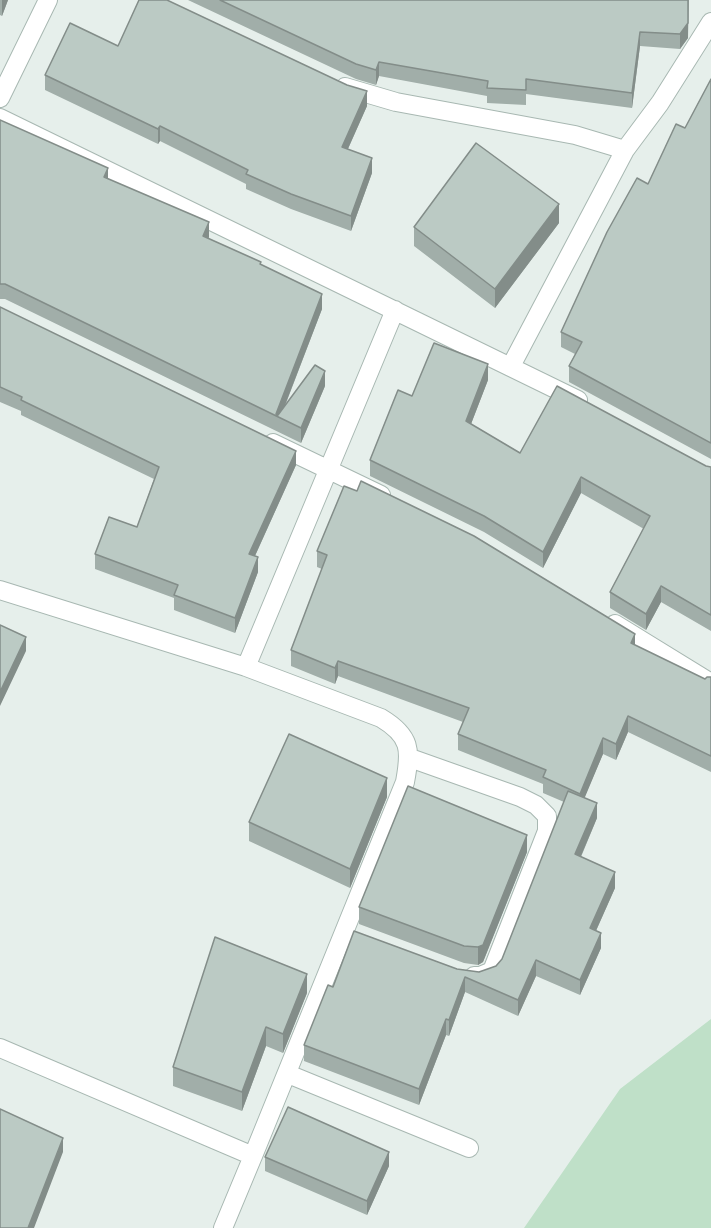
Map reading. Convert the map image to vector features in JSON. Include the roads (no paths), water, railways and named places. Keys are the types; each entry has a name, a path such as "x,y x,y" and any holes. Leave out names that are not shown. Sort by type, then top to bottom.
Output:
{"street":[{"path":"0,98 48,0"},
{"path":"511,366 625,150 660,103 711,22"},
{"path":"332,81 352,90 396,102 574,135 625,150"},
{"path":"0,118 511,366 597,411"},
{"path":"246,667 395,310"},
{"path":"254,434 393,501"},
{"path":"0,590 246,667 381,718 393,725 408,747 410,758 405,782 350,933 223,1228"},
{"path":"600,615 711,683"},
{"path":"410,758 520,797 537,805 548,816 547,831 492,971 480,976 461,974"},
{"path":"0,1048 253,1156"},
{"path":"288,1074 469,1148"}]}
